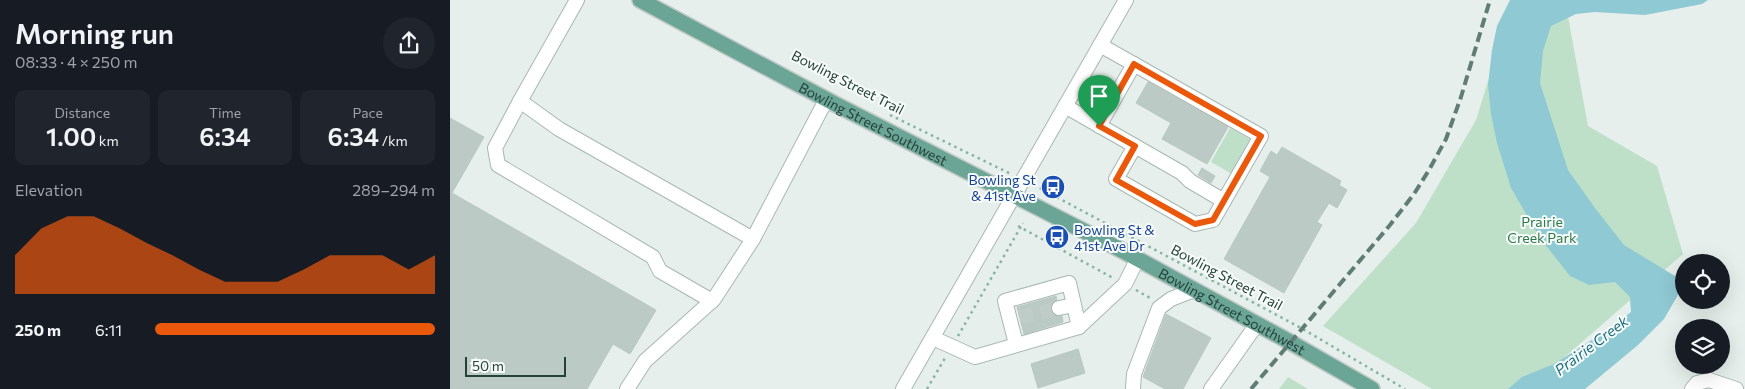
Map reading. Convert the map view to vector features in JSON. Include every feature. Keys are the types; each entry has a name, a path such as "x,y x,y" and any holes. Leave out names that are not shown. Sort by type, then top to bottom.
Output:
{"main road":[{"name":"Bowling Street Southwest","path":"640,0 657,4 826,100 1138,258 1372,389"}],"street":[{"path":"577,0 495,148 498,165 653,257 660,271 712,301"},
{"path":"904,389 1126,0"},
{"path":"1100,45 1261,136 1213,220 1195,224 1116,180 1135,146"},
{"path":"1099,126 1134,64"},
{"path":"627,389 645,362 712,301 753,239 826,100"},
{"path":"520,101 559,129 753,239"},
{"path":"1065,106 1182,173 1190,181 1224,201"},
{"path":"933,338 975,357 1079,327 1125,284 1138,258"},
{"path":"1016,344 1015,318 1005,302 1069,283 1079,327"},
{"path":"1133,389 1134,374 1159,308 1171,299 1194,290"},
{"path":"1059,308 1074,305"},
{"path":"1211,389 1257,324"},
{"path":"1692,389 1696,383 1710,380 1736,389"}],"path":[{"name":"Bowling Street Trail","path":"889,114 1007,172"},
{"name":"Bowling Street Trail","path":"1037,186 1293,324 1405,389"},
{"path":"927,389 1023,223"},
{"path":"1020,227 1150,298"}],"green space":[{"name":"Prairie Creek Park","path":"1513,0 1565,0 1588,126 1657,166 1683,254 1675,254 1675,261 1528,389 1432,389 1323,326 1416,223 1476,120"},
{"path":"1230,128 1251,140 1232,174 1211,162"},
{"path":"1288,377 1308,389 1279,389"}],"water":[{"name":"Prairie Creek","path":"1510,0 1708,0 1702,4 1645,15 1595,12 1576,14 1551,26 1543,51 1540,83 1568,170 1624,245 1675,276 1675,300 1664,319 1638,345 1585,389 1508,389 1522,377 1554,364 1606,331 1631,312 1630,297 1615,282 1589,285 1570,276 1540,238 1511,188 1497,143 1488,85 1497,26"}],"building":[{"path":"1148,82 1228,127 1207,164 1162,139 1171,123 1136,103"},
{"path":"450,118 484,137 452,193 656,310 630,354 613,344 587,389 450,389"},
{"path":"1282,147 1341,181 1339,185 1347,190 1337,208 1329,203 1317,222 1322,225 1284,293 1224,259 1270,177 1260,171 1271,151 1277,155"},
{"path":"1202,168 1215,176 1211,183 1198,175"},
{"path":"1056,296 1057,300 1051,305 1051,310 1056,316 1062,316 1063,322 1024,334 1017,307"},
{"path":"1166,314 1211,338 1183,389 1165,389 1143,377"},
{"path":"1078,349 1085,373 1038,388 1031,364"}],"tunnel":[{"path":"1020,317 1059,308"}],"railway":[{"path":"1251,389 1390,225 1414,194 1429,170 1446,139 1461,97 1490,0"}],"place":[{"name":"Bowling St & 41st Ave","path":"1053,187"},
{"name":"Bowling St & 41st Ave Dr","path":"1057,237"}],"route":[{"path":"1134,64 1261,136 1213,220 1195,224 1116,180 1135,146 1099,126 1134,64"}]}
